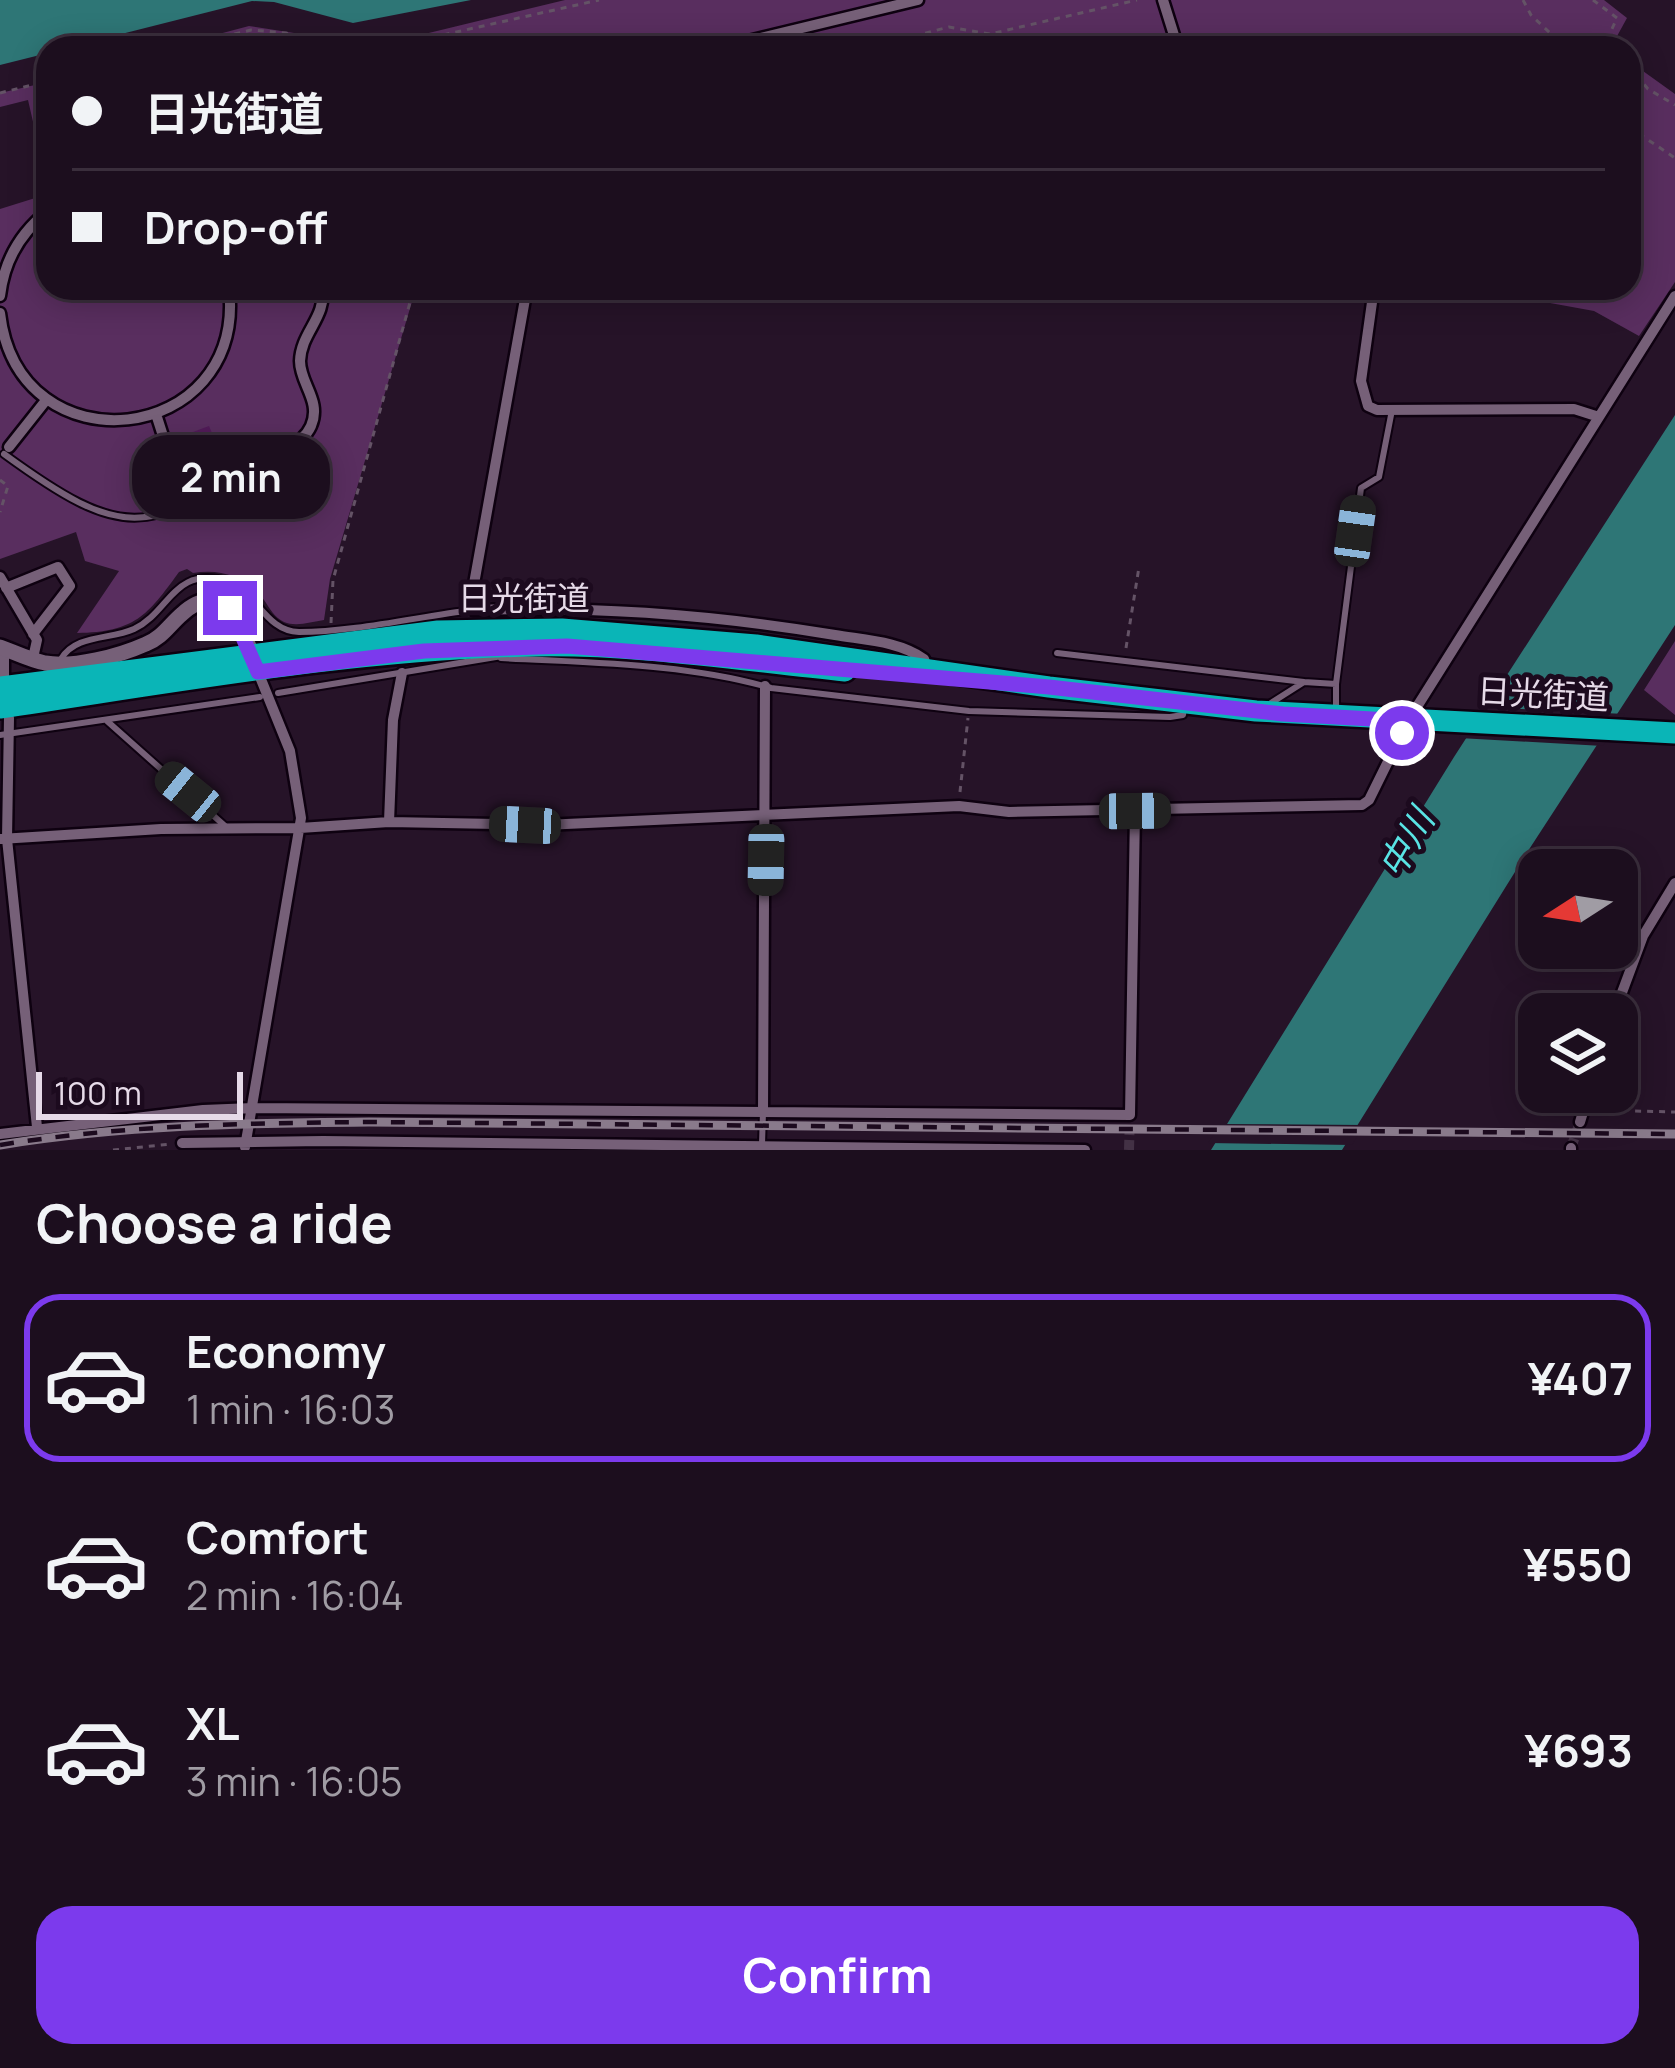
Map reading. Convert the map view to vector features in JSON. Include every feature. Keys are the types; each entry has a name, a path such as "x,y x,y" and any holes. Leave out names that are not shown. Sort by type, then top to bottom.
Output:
{"highway":[{"name":"日光街道","path":"4,713 254,662 438,632 562,628 756,645 927,674"},
{"name":"日光街道","path":"2,682 424,651 610,649 927,674 1256,711 1669,733"}],"street":[{"path":"769,36 918,0"},
{"path":"1163,0 1174,36"},
{"path":"0,296 16,245 36,224"},
{"path":"4,839 225,826 544,825 959,806 1009,812 1361,805 1369,800 1419,721 1675,296"},
{"path":"0,313 13,360 47,399 75,414 122,422 156,414 196,388 218,360 229,326 230,300"},
{"path":"275,458 301,440 313,422 313,400 300,359 323,300"},
{"path":"524,300 473,610 610,609 782,626 898,646 916,653 927,674"},
{"path":"1373,300 1362,396 1377,410 1574,410 1600,417"},
{"path":"4,454 47,399"},
{"path":"156,414 186,508"},
{"path":"33,634 70,586 58,567 3,582 33,634 37,648 33,658"},
{"path":"2,682 2,648 33,658 80,662 146,645 191,606 207,602 230,608 290,751 300,828 245,1147"},
{"path":"389,822 394,720 402,673"},
{"path":"763,1112 765,686"},
{"path":"4,713 4,839 37,1127"},
{"path":"0,1134 253,1108 1130,1115 1135,811"},
{"path":"1622,993 1643,936 1675,883"},
{"path":"1580,1122 1584,1113"},
{"path":"182,1144 1085,1150"}],"lane":[{"path":"1336,717 1361,488 1379,477 1392,410"},
{"path":"4,454 68,498 104,515 147,518 186,508 275,458"},
{"path":"59,662 76,643 136,628 173,590 202,580 242,587 269,619 289,630 473,610"},
{"path":"278,693 502,652 969,711 1170,717 1183,715 1184,704"},
{"path":"1057,653 1336,684"},
{"path":"1256,711 1304,682"},
{"path":"5,734 260,697"},
{"path":"106,720 225,826"},
{"path":"762,1146 763,1112"}],"path":[{"path":"438,36 599,0"},
{"path":"913,36 949,27 990,34 1137,0"},
{"path":"1523,0 1531,15 1554,36"},
{"path":"1593,0 1616,18 1613,36"},
{"path":"226,36 251,30 294,36"},
{"path":"1641,81 1675,105"},
{"path":"0,93 36,83"},
{"path":"1641,135 1675,158"},
{"path":"332,628 333,580 411,300"},
{"path":"0,480 8,486 0,512"},
{"path":"1124,660 1139,567"},
{"path":"959,806 969,711"},
{"path":"1638,1111 1675,1112"},
{"path":"113,1150 182,1144"}],"shaded area":[{"path":"565,0 1604,0 1627,18 1617,36 416,36"},
{"path":"249,26 310,36 211,36"},
{"path":"1641,70 1675,94 1675,282 1639,336 1594,311 1534,300 1641,300"},
{"path":"36,85 36,135 28,100 0,107 0,93"},
{"path":"36,198 36,300 412,300 330,579 324,620 284,622 241,580 187,569 179,572 138,619 113,629 77,633 119,571 85,561 76,532 0,559 0,209"},
{"path":"1675,641 1675,715 1644,690"}],"water":[{"path":"0,0 471,0 353,23 274,2 252,1 113,36 36,36 36,56 0,65"},
{"name":"中川","path":"1675,415 1675,625 1529,849 1518,849 1518,867 1342,1150 1211,1150 1454,757"}],"pier":[{"path":"1479,707 1625,714 1603,746 1459,738"},
{"path":"1221,1124 1364,1125 1352,1145 1208,1143"}],"building":[{"path":"209,426 229,472 199,482 194,468 187,471 182,436"}],"tunnel":[{"path":"1129,1150 1130,1115"},
{"path":"1571,1148 1580,1122"}],"railway":[{"path":"0,1145 138,1129 369,1122 1675,1134"}],"route":[{"path":"230,608 258,672 424,651 567,646 1049,687 1283,714 1408,721 1402,733"}]}
